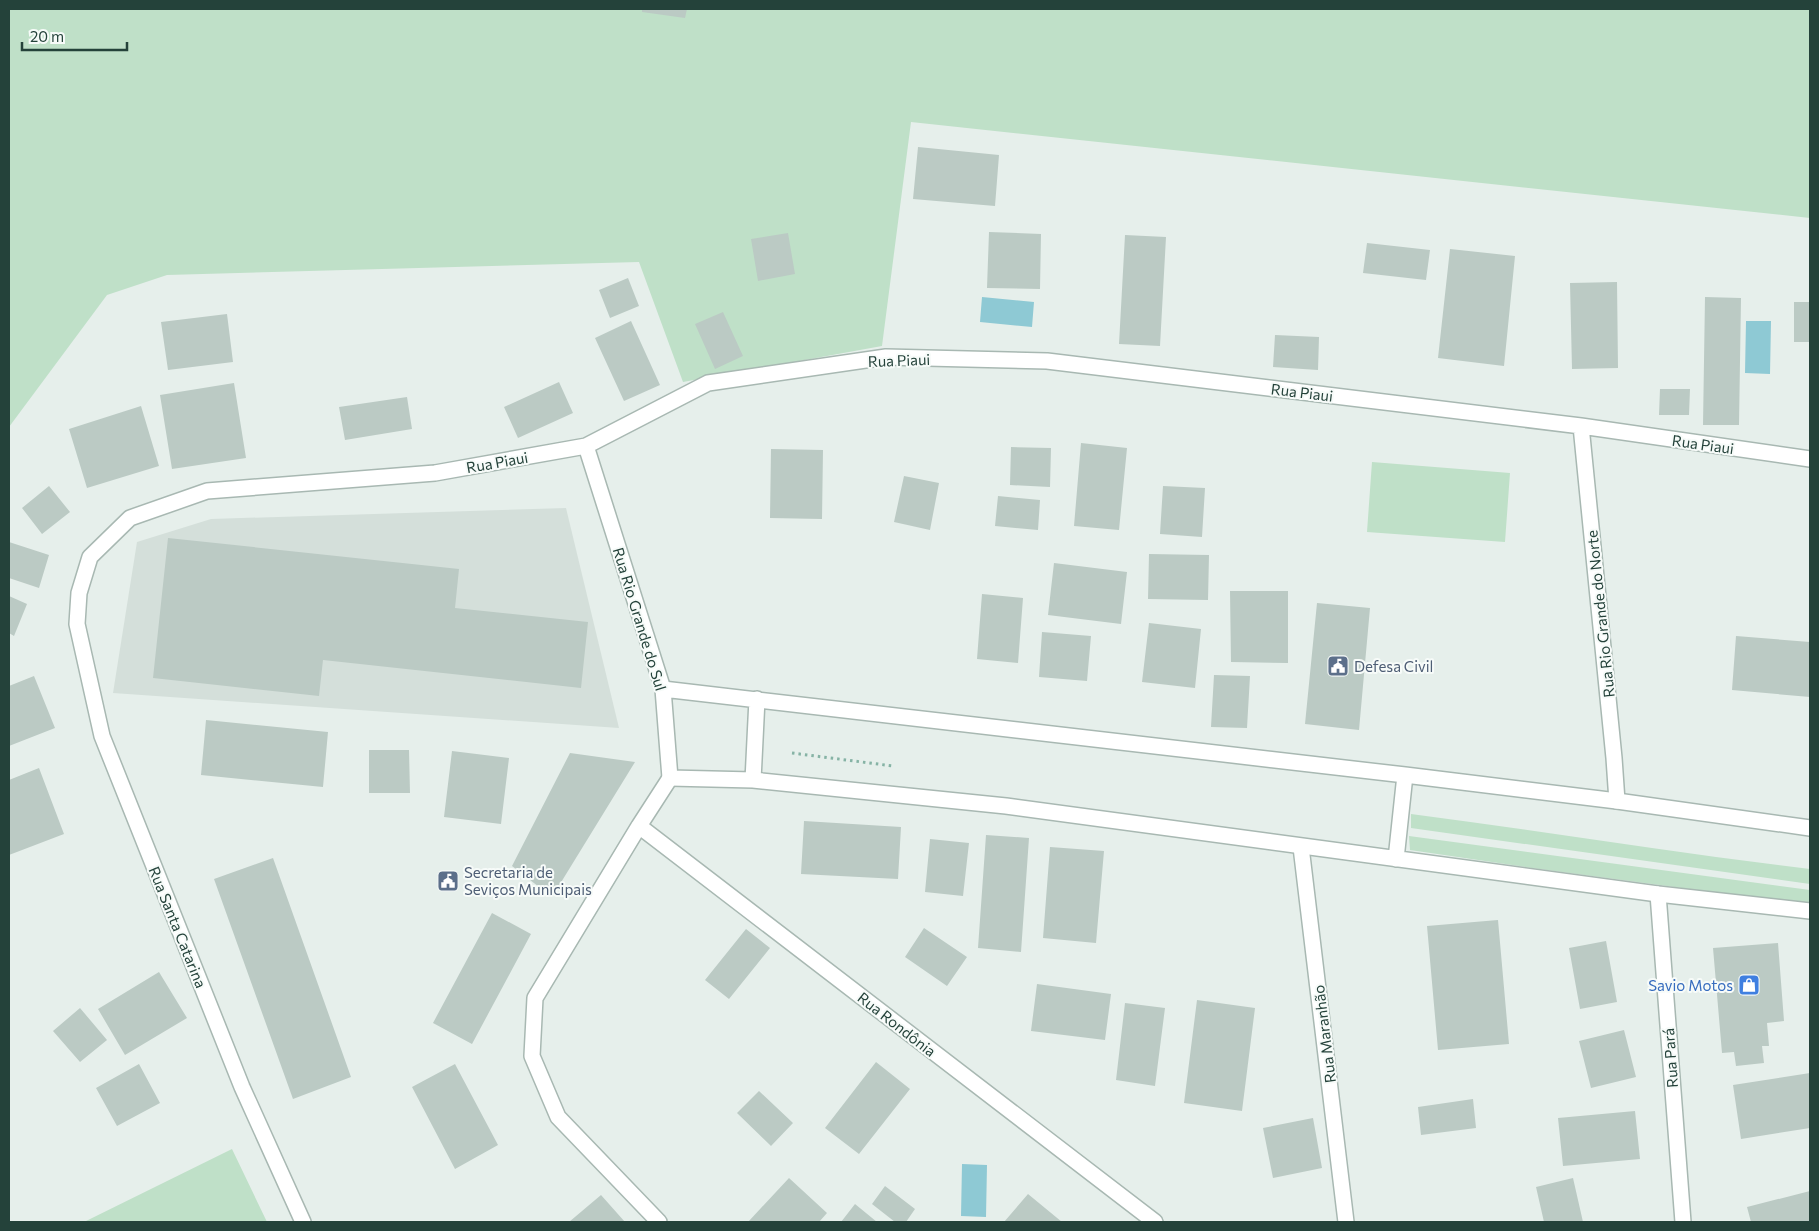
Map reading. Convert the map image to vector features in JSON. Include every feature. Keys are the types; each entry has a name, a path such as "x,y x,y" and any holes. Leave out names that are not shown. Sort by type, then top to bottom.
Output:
{"street":[{"name":"Rua Piaui","path":"78,624 79,593 90,557 130,518 207,491 435,473 586,446 708,383 886,357 1047,361 1581,426 1810,459"},
{"name":"Rua Rio Grande do Norte","path":"1581,426 1617,801"},
{"name":"Rua Rio Grande do Sul","path":"586,446 663,689 670,778"},
{"name":"Rua Santa Catarina","path":"78,624 102,736 242,1086 303,1222"},
{"path":"663,689 1405,775 1617,801 1810,828"},
{"path":"753,780 757,699"},
{"path":"1396,859 1405,775"},
{"path":"658,1222 558,1117 532,1056 535,998 670,778 753,780 1006,806 1658,894 1810,911"},
{"name":"Rua Rondônia","path":"639,826 1155,1222"},
{"name":"Rua Maranhão","path":"1301,847 1346,1222"},
{"name":"Rua Pará","path":"1658,894 1683,1222"}],"shaded area":[{"path":"566,508 619,728 113,693 137,542 211,519"}],"green space":[{"path":"9,9 1810,9 1810,218 911,122 882,346 683,382 639,262 167,275 107,295 9,427"},
{"path":"1372,462 1510,473 1505,542 1367,532"},
{"path":"1411,814 1810,869 1810,884 1411,828"},
{"path":"1409,836 1810,890 1810,905 1410,850"},
{"path":"232,1149 267,1222 84,1222"}],"water":[{"path":"982,297 1034,302 1032,327 980,322"},
{"path":"1746,321 1771,321 1770,374 1745,373"},
{"path":"962,1164 987,1165 986,1217 961,1216"}],"building":[{"path":"642,9 687,9 685,18 642,12"},
{"path":"918,147 999,155 995,206 913,199"},
{"path":"989,232 1041,234 1040,289 987,288"},
{"path":"788,233 795,274 758,281 751,239"},
{"path":"1125,235 1166,237 1160,346 1119,344"},
{"path":"1367,243 1430,250 1426,280 1363,273"},
{"path":"1450,249 1515,256 1504,366 1438,358"},
{"path":"628,278 639,306 610,318 599,290"},
{"path":"1617,282 1618,368 1572,369 1570,283"},
{"path":"1705,297 1741,298 1739,425 1703,425"},
{"path":"1794,302 1810,302 1810,342 1794,342"},
{"path":"723,312 743,356 715,369 695,324"},
{"path":"227,314 233,362 168,370 161,322"},
{"path":"631,321 660,385 624,401 595,338"},
{"path":"1275,335 1319,337 1318,370 1273,367"},
{"path":"559,382 573,413 518,438 504,407"},
{"path":"234,383 246,458 172,469 160,395"},
{"path":"1660,389 1690,389 1689,415 1659,415"},
{"path":"407,397 412,429 345,440 339,407"},
{"path":"141,406 159,466 87,488 69,429"},
{"path":"1081,443 1127,448 1119,530 1074,526"},
{"path":"1011,447 1051,448 1050,487 1010,485"},
{"path":"771,449 823,450 822,519 770,518"},
{"path":"904,476 939,483 930,530 894,522"},
{"path":"49,486 70,512 42,534 22,508"},
{"path":"1163,486 1205,488 1202,537 1160,534"},
{"path":"998,496 1040,500 1038,530 995,526"},
{"path":"168,538 459,569 455,608 588,622 581,688 323,660 319,696 153,678"},
{"path":"9,542 49,555 39,588 9,578"},
{"path":"1149,554 1209,555 1208,600 1148,599"},
{"path":"1054,563 1127,572 1121,624 1048,615"},
{"path":"1230,591 1288,591 1288,663 1231,662"},
{"path":"982,594 1023,598 1018,663 977,659"},
{"path":"9,596 27,604 14,636 9,633"},
{"name":"Defesa Civil","path":"1317,603 1370,608 1359,730 1305,724"},
{"path":"1149,623 1201,629 1195,688 1142,682"},
{"path":"1042,632 1091,636 1087,681 1039,677"},
{"path":"1736,636 1810,642 1810,697 1732,690"},
{"path":"1214,675 1250,676 1247,728 1211,727"},
{"path":"34,676 55,728 9,746 9,686"},
{"path":"206,720 328,732 323,787 201,775"},
{"path":"369,750 409,750 410,793 369,793"},
{"path":"452,751 509,758 501,824 444,817"},
{"path":"570,753 635,762 552,897 512,866"},
{"path":"39,768 64,834 9,855 9,780"},
{"path":"804,821 901,827 898,879 801,874"},
{"path":"986,835 1029,838 1021,952 978,948"},
{"path":"930,839 969,843 963,896 925,892"},
{"path":"1050,847 1104,851 1096,943 1043,938"},
{"path":"273,858 351,1077 293,1099 214,879"},
{"path":"492,913 531,934 472,1044 433,1023"},
{"path":"1498,920 1509,1044 1438,1050 1427,926"},
{"path":"924,928 967,957 947,986 905,957"},
{"path":"746,929 770,948 729,999 705,980"},
{"path":"1606,941 1617,1002 1580,1009 1569,948"},
{"name":"Savio Motos","path":"1778,943 1784,1021 1767,1023 1769,1046 1762,1046 1764,1063 1736,1066 1734,1052 1722,1053 1713,948"},
{"path":"159,972 187,1018 125,1055 98,1009"},
{"path":"1037,984 1111,994 1105,1040 1031,1031"},
{"path":"1197,1000 1255,1008 1242,1111 1184,1103"},
{"path":"1125,1003 1165,1008 1155,1086 1116,1080"},
{"path":"80,1008 107,1040 80,1062 53,1031"},
{"path":"1624,1030 1636,1077 1591,1088 1579,1041"},
{"path":"876,1062 910,1089 859,1154 825,1128"},
{"path":"139,1064 160,1103 117,1126 96,1088"},
{"path":"455,1064 498,1145 455,1169 412,1087"},
{"path":"1810,1073 1810,1128 1741,1139 1733,1085"},
{"path":"759,1091 793,1123 771,1146 737,1113"},
{"path":"1473,1099 1476,1128 1421,1135 1418,1107"},
{"path":"1635,1111 1640,1159 1563,1166 1558,1118"},
{"path":"1313,1118 1322,1168 1273,1178 1263,1128"},
{"path":"789,1178 827,1213 819,1222 748,1222"},
{"path":"1573,1178 1583,1222 1544,1222 1536,1187"},
{"path":"885,1186 915,1209 906,1222 895,1222 872,1204"},
{"path":"1810,1191 1810,1222 1751,1222 1747,1207"},
{"path":"1028,1194 1062,1222 1004,1222"},
{"path":"601,1195 625,1222 569,1222"},
{"path":"855,1204 877,1222 841,1222"}],"place":[{"name":"Defesa Civil","path":"1338,666"},
{"name":"Secretaria de Seviços Municipais","path":"448,881"},
{"name":"Savio Motos","path":"1749,985"}]}
